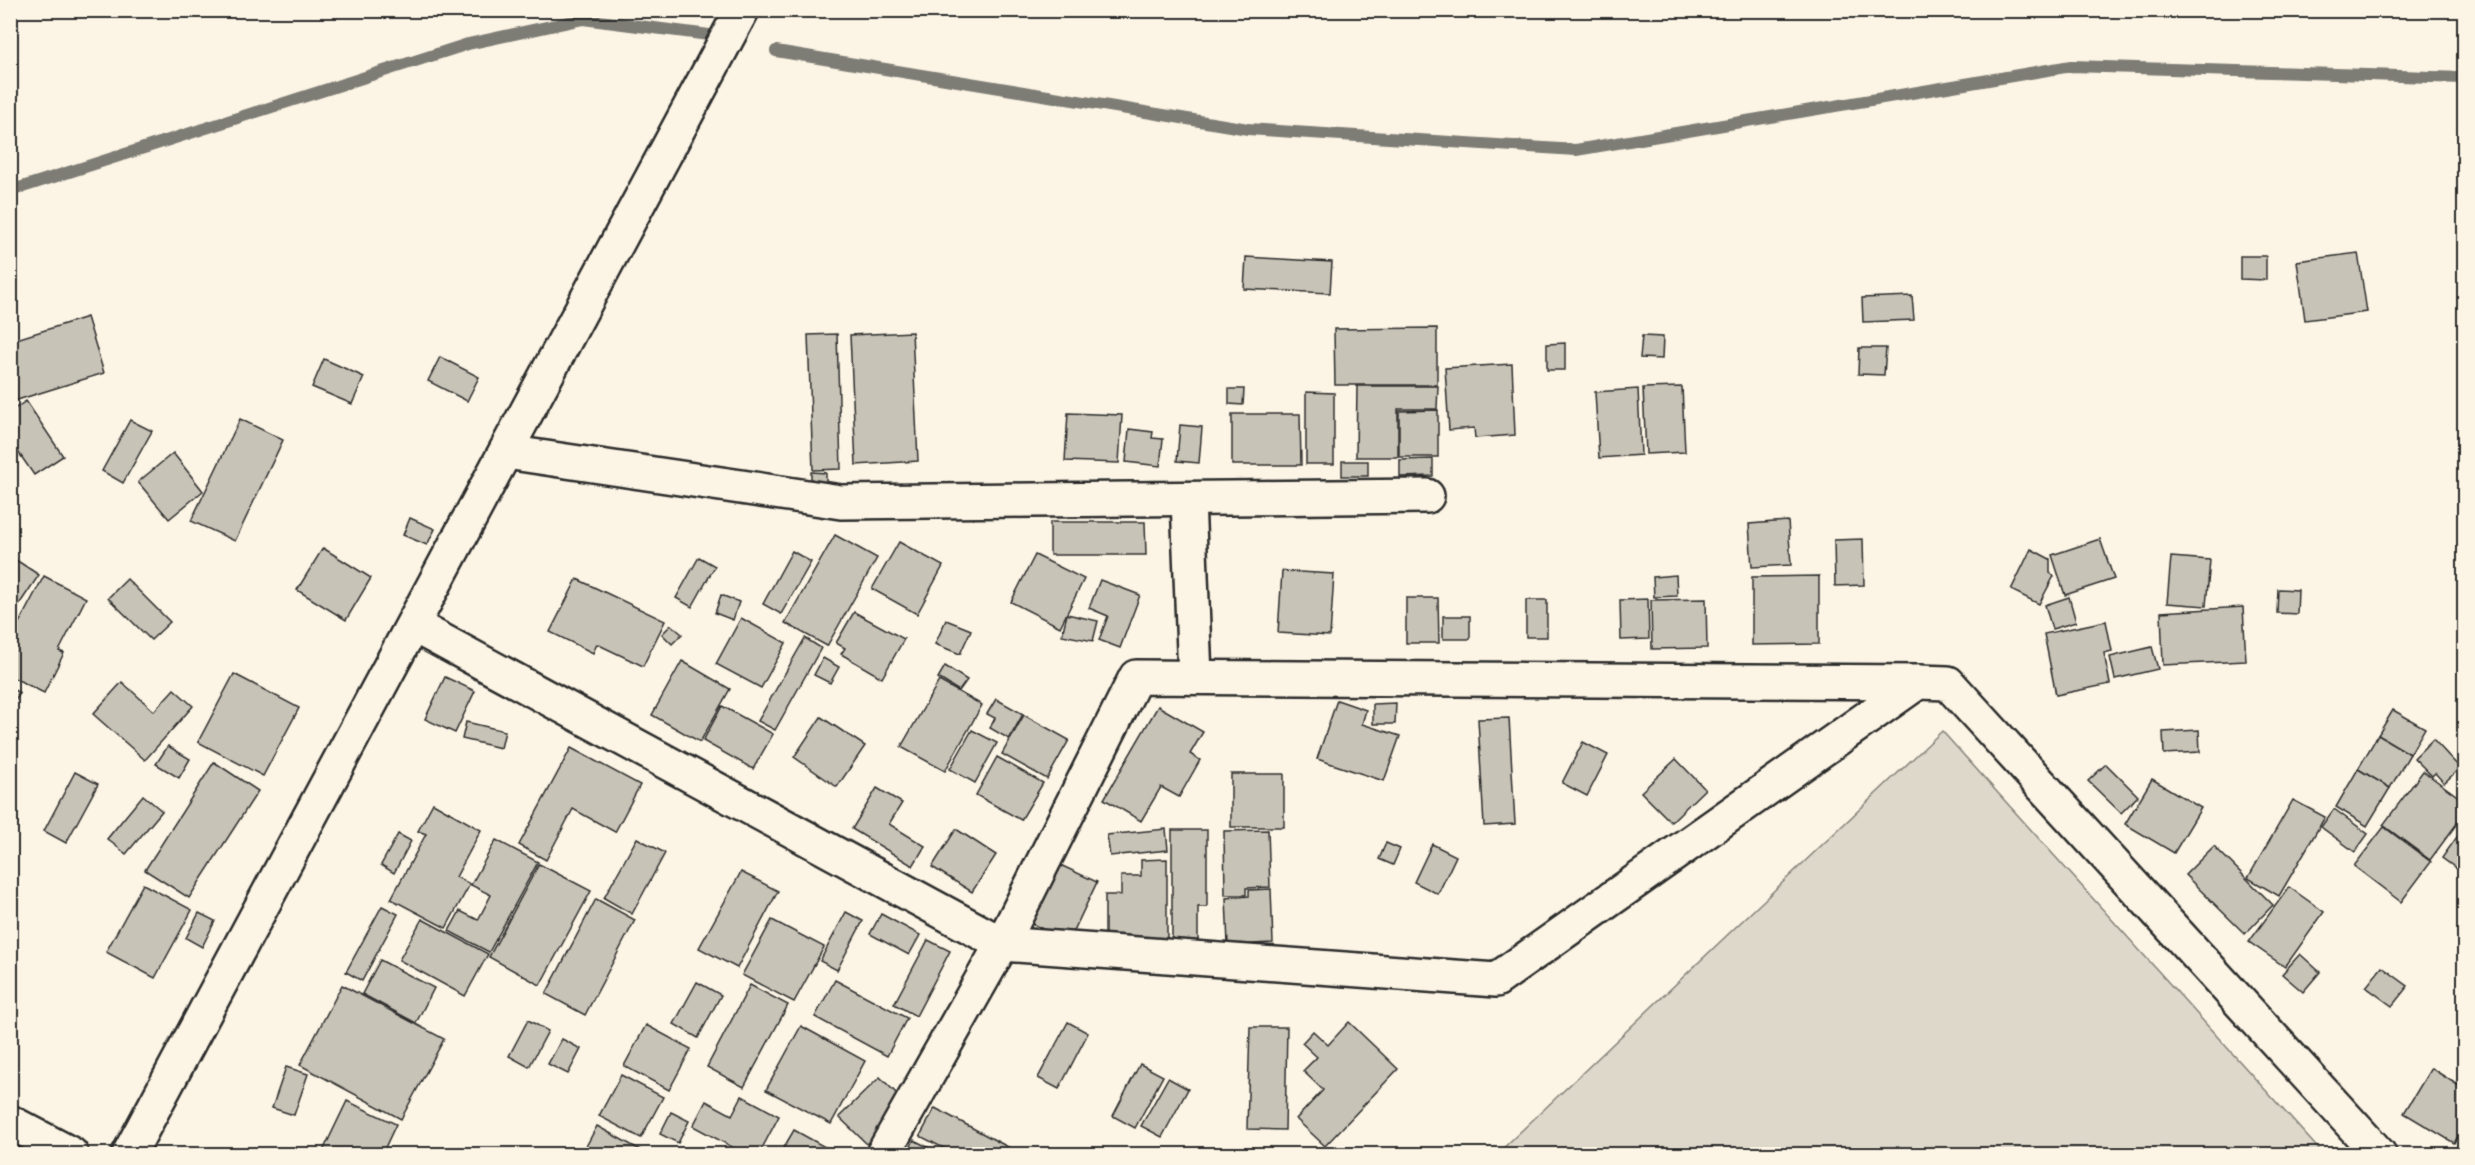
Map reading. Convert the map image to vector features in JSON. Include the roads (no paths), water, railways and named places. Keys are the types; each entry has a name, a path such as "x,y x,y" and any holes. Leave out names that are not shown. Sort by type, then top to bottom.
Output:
{"street":[{"path":"129,1155 742,10"},
{"path":"506,452 841,502 1427,496"},
{"path":"1188,499 1195,676"},
{"path":"413,625 1002,944 1496,980 1918,682"},
{"path":"883,1155 1002,944 1136,677 1195,676 1947,683 2379,1155"},
{"path":"10,1122 71,1155"}],"waterway":[{"path":"10,191 468,44 583,19 725,37"},
{"path":"776,51 1248,129 1576,150 2071,66 2464,78"}]}
